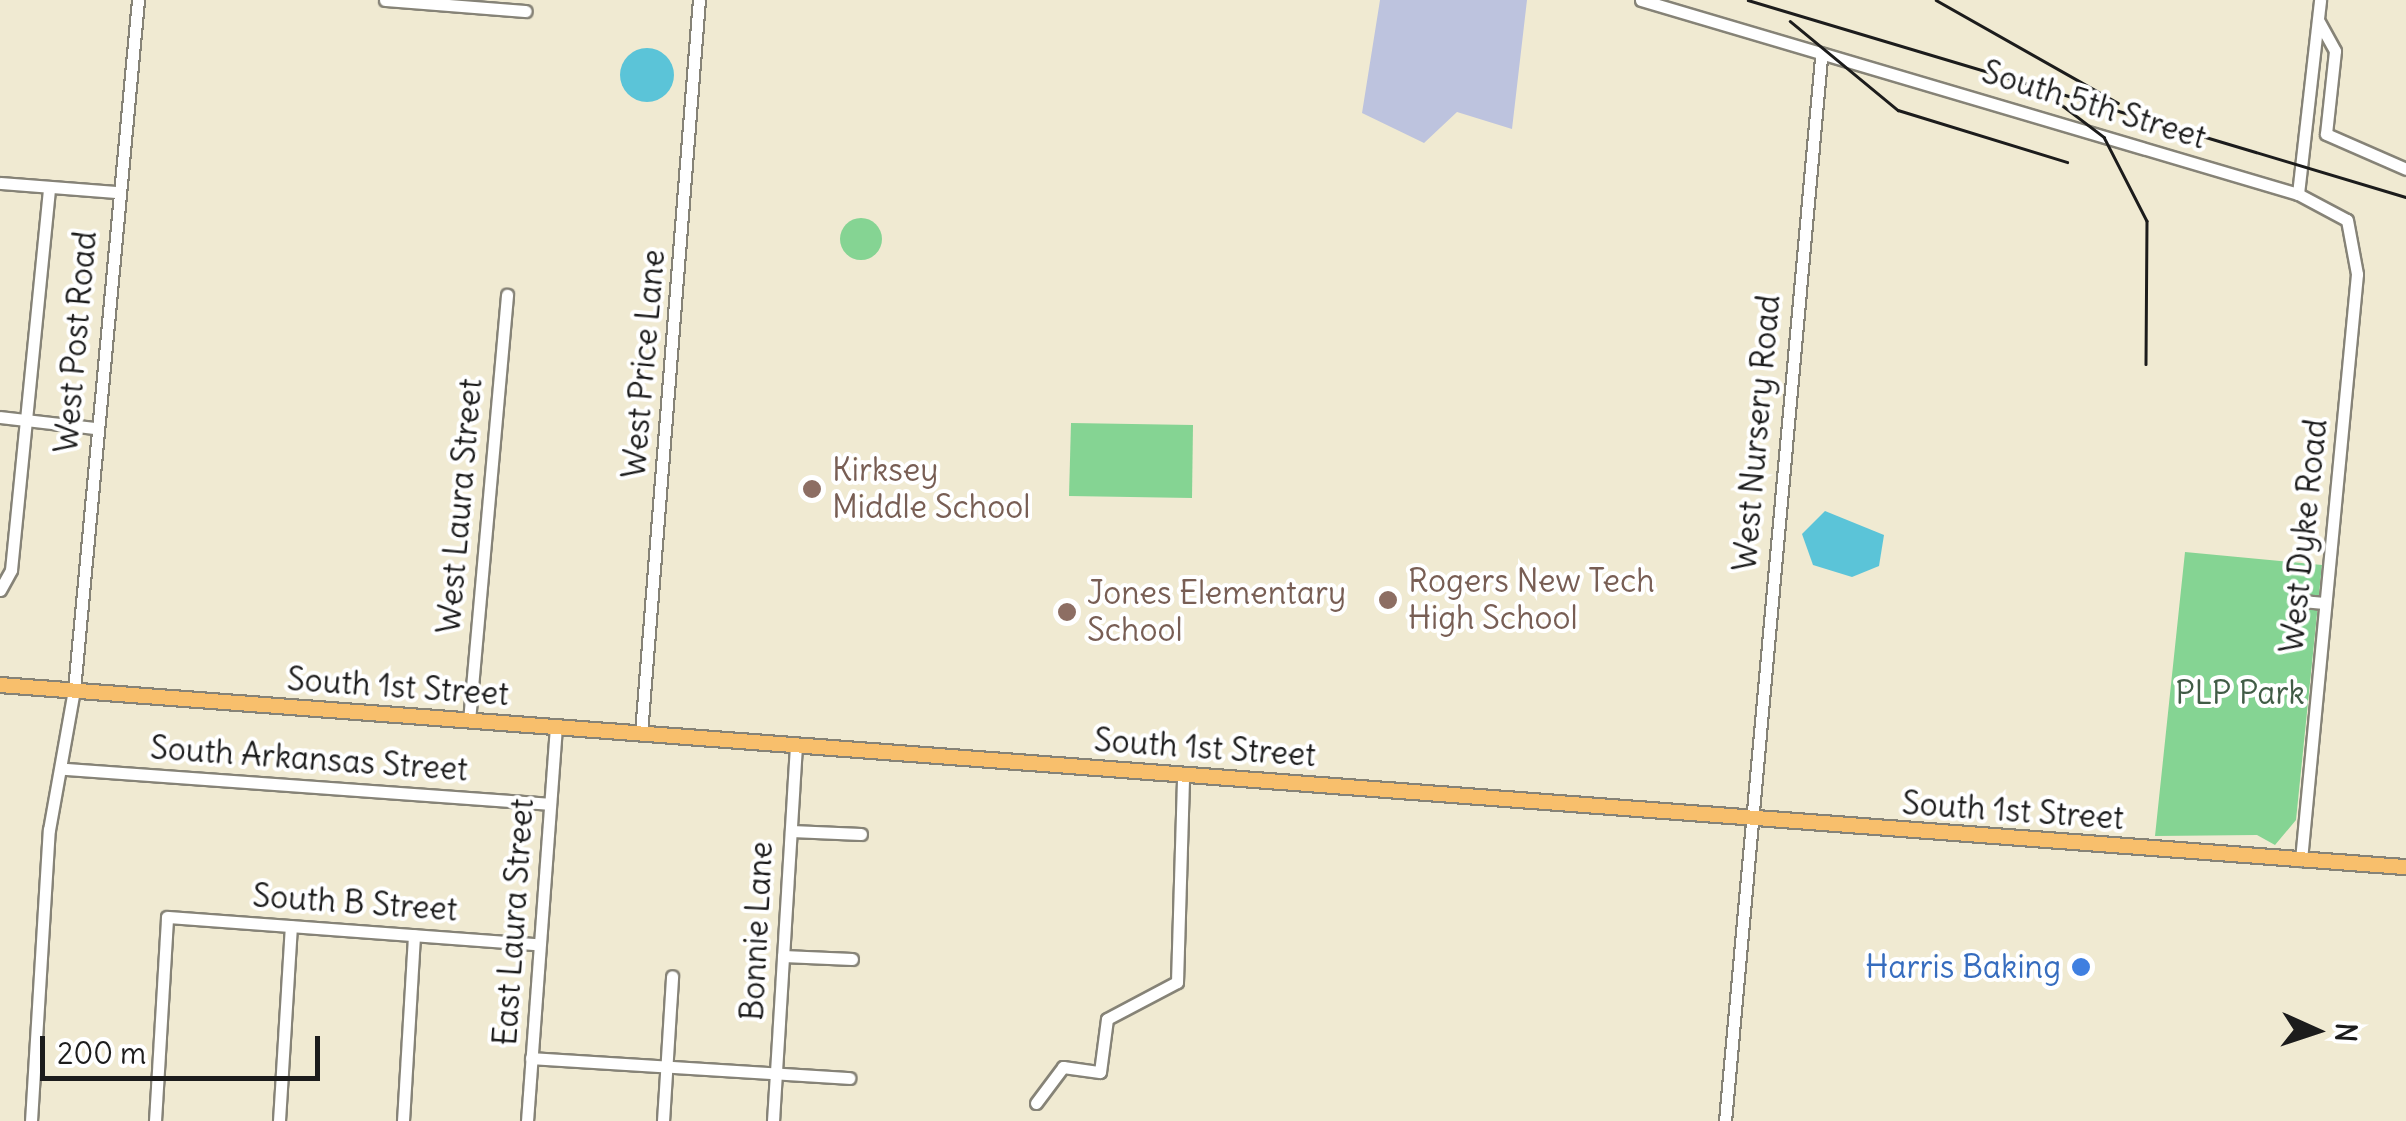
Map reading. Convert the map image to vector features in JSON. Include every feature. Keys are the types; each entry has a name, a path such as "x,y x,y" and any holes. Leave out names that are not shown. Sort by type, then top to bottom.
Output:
{"main road":[{"name":"South 1st Street","path":"0,684 2406,868"}],"street":[{"name":"West Post Road","path":"31,1121 49,830 65,769 74,690 95,428 138,0"},
{"path":"386,0 526,11"},
{"name":"West Price Lane","path":"641,734 700,0"},
{"name":"South 5th Street","path":"1641,0 2298,194 2347,220"},
{"path":"2298,194 2320,0"},
{"path":"2318,20 2336,51 2326,134 2406,169"},
{"name":"West Nursery Road","path":"1725,1121 1821,56"},
{"path":"0,183 117,192"},
{"path":"0,590 12,570 48,186"},
{"name":"West Dyke Road","path":"2301,860 2357,274 2347,220"},
{"name":"West Laura Street","path":"469,720 507,296"},
{"path":"0,417 95,428"},
{"path":"2302,601 2324,602"},
{"name":"East Laura Street","path":"527,1121 556,727"},
{"name":"Bonnie Lane","path":"773,1121 796,745"},
{"name":"South Arkansas Street","path":"65,769 550,804"},
{"path":"1036,1103 1062,1067 1100,1072 1106,1019 1178,982 1184,774"},
{"path":"791,832 862,834"},
{"name":"South B Street","path":"155,1121 168,918 538,944"},
{"path":"279,1121 291,926"},
{"path":"403,1121 414,936"},
{"path":"783,956 852,959"},
{"path":"664,1121 672,976"},
{"path":"531,1058 849,1078"}],"shaded area":[{"path":"1380,0 1527,0 1512,129 1457,112 1424,143 1362,113"}],"green space":[{"path":"861,218 876,224 882,239 876,254 861,260 846,254 840,239 846,224"},
{"path":"1071,423 1193,425 1192,498 1069,496"},
{"name":"PLP Park","path":"2185,552 2322,565 2296,820 2275,845 2257,835 2155,836"}],"water":[{"path":"647,48 666,56 674,75 666,94 647,102 628,94 620,75 628,56"},
{"path":"1825,511 1884,535 1879,566 1852,577 1813,565 1802,534"}],"railway":[{"path":"1748,0 2406,197"},
{"path":"1936,0 2118,103"},
{"path":"1790,21 1898,110 2067,162"},
{"path":"2054,99 2104,137 2147,221 2146,364"}],"place":[{"name":"Kirksey Middle School","path":"812,489"},
{"name":"Rogers New Tech High School","path":"1388,600"},
{"name":"Jones Elementary School","path":"1067,612"},
{"name":"Harris Baking","path":"2081,967"}]}
